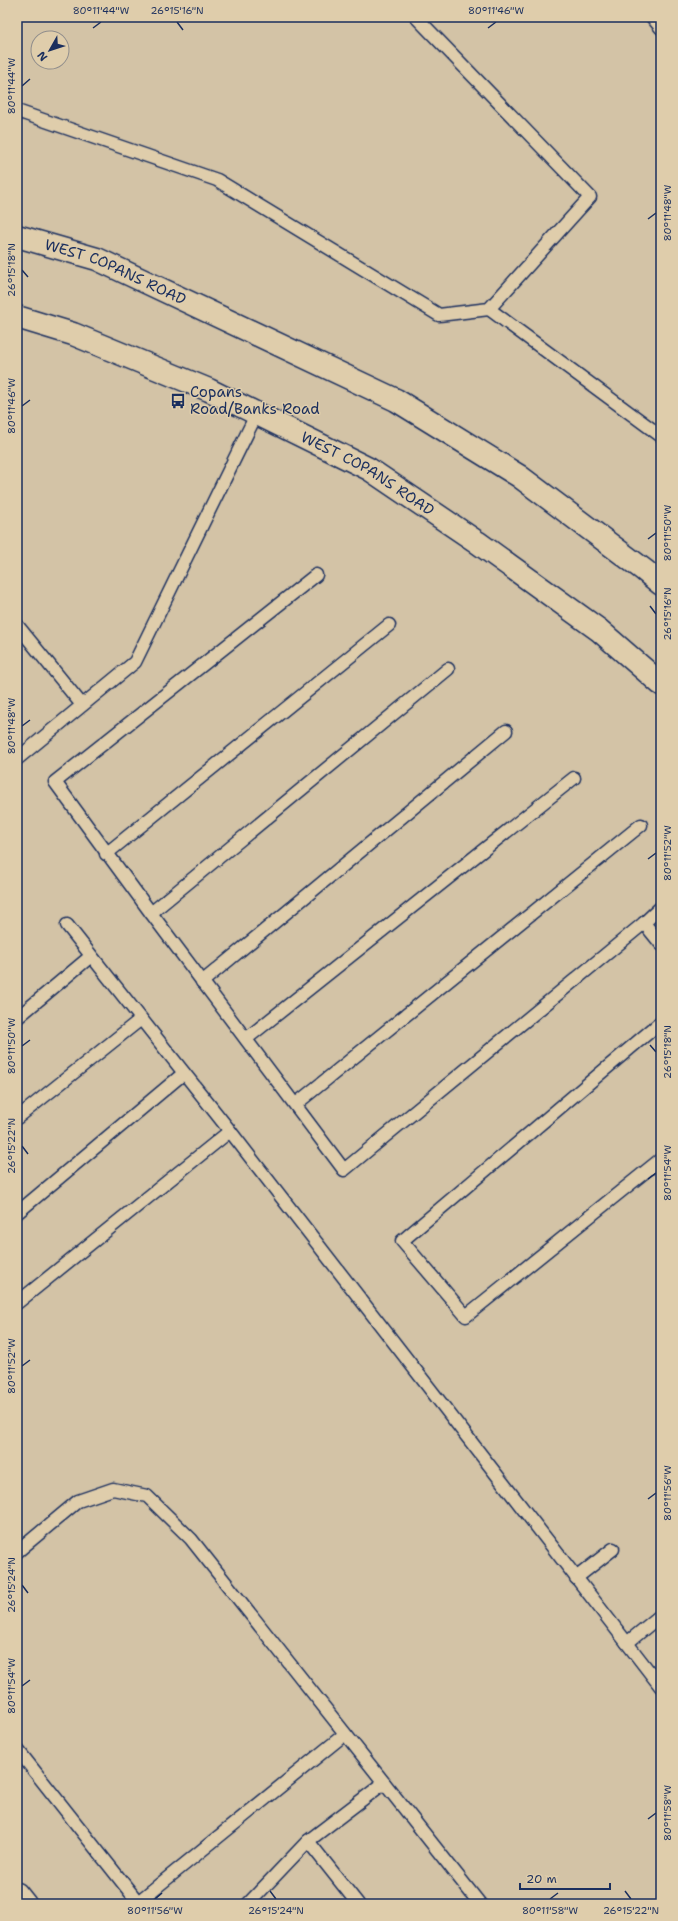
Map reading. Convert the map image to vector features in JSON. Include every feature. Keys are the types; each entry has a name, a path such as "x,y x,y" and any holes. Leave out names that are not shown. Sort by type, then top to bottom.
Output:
{"main road":[{"name":"WEST COPANS ROAD","path":"17,236 97,259 396,400 519,476 661,584"},
{"name":"WEST COPANS ROAD","path":"17,317 73,334 209,390 368,469 477,542 599,630 661,684"},
{"path":"17,1894 25,1904"}],"lane":[{"path":"17,111 217,180 439,316 489,309 590,197 416,17"},
{"path":"652,17 661,28"},
{"path":"489,309 661,436"},
{"path":"17,759 135,662 257,413"},
{"path":"316,575 55,782 106,854 296,1104 344,1170 644,924 661,907"},
{"path":"17,625 82,705"},
{"path":"106,854 389,625"},
{"path":"151,913 448,669"},
{"path":"202,982 506,731"},
{"path":"246,1039 574,778"},
{"path":"296,1104 641,825"},
{"path":"644,924 661,944"},
{"path":"67,925 230,1131 661,1687"},
{"path":"17,1018 91,956"},
{"path":"17,1118 141,1019"},
{"path":"661,1022 402,1241 466,1316 661,1159"},
{"path":"17,1213 184,1073"},
{"path":"17,1303 230,1131"},
{"path":"17,1552 78,1501 113,1489 147,1496 191,1539 480,1904"},
{"path":"576,1578 613,1549"},
{"path":"627,1643 661,1615"},
{"path":"17,1749 138,1903 345,1734"},
{"path":"248,1904 308,1842 384,1783"},
{"path":"308,1842 358,1904"}],"place":[{"name":"Copans Road/Banks Road","path":"178,401"}]}
